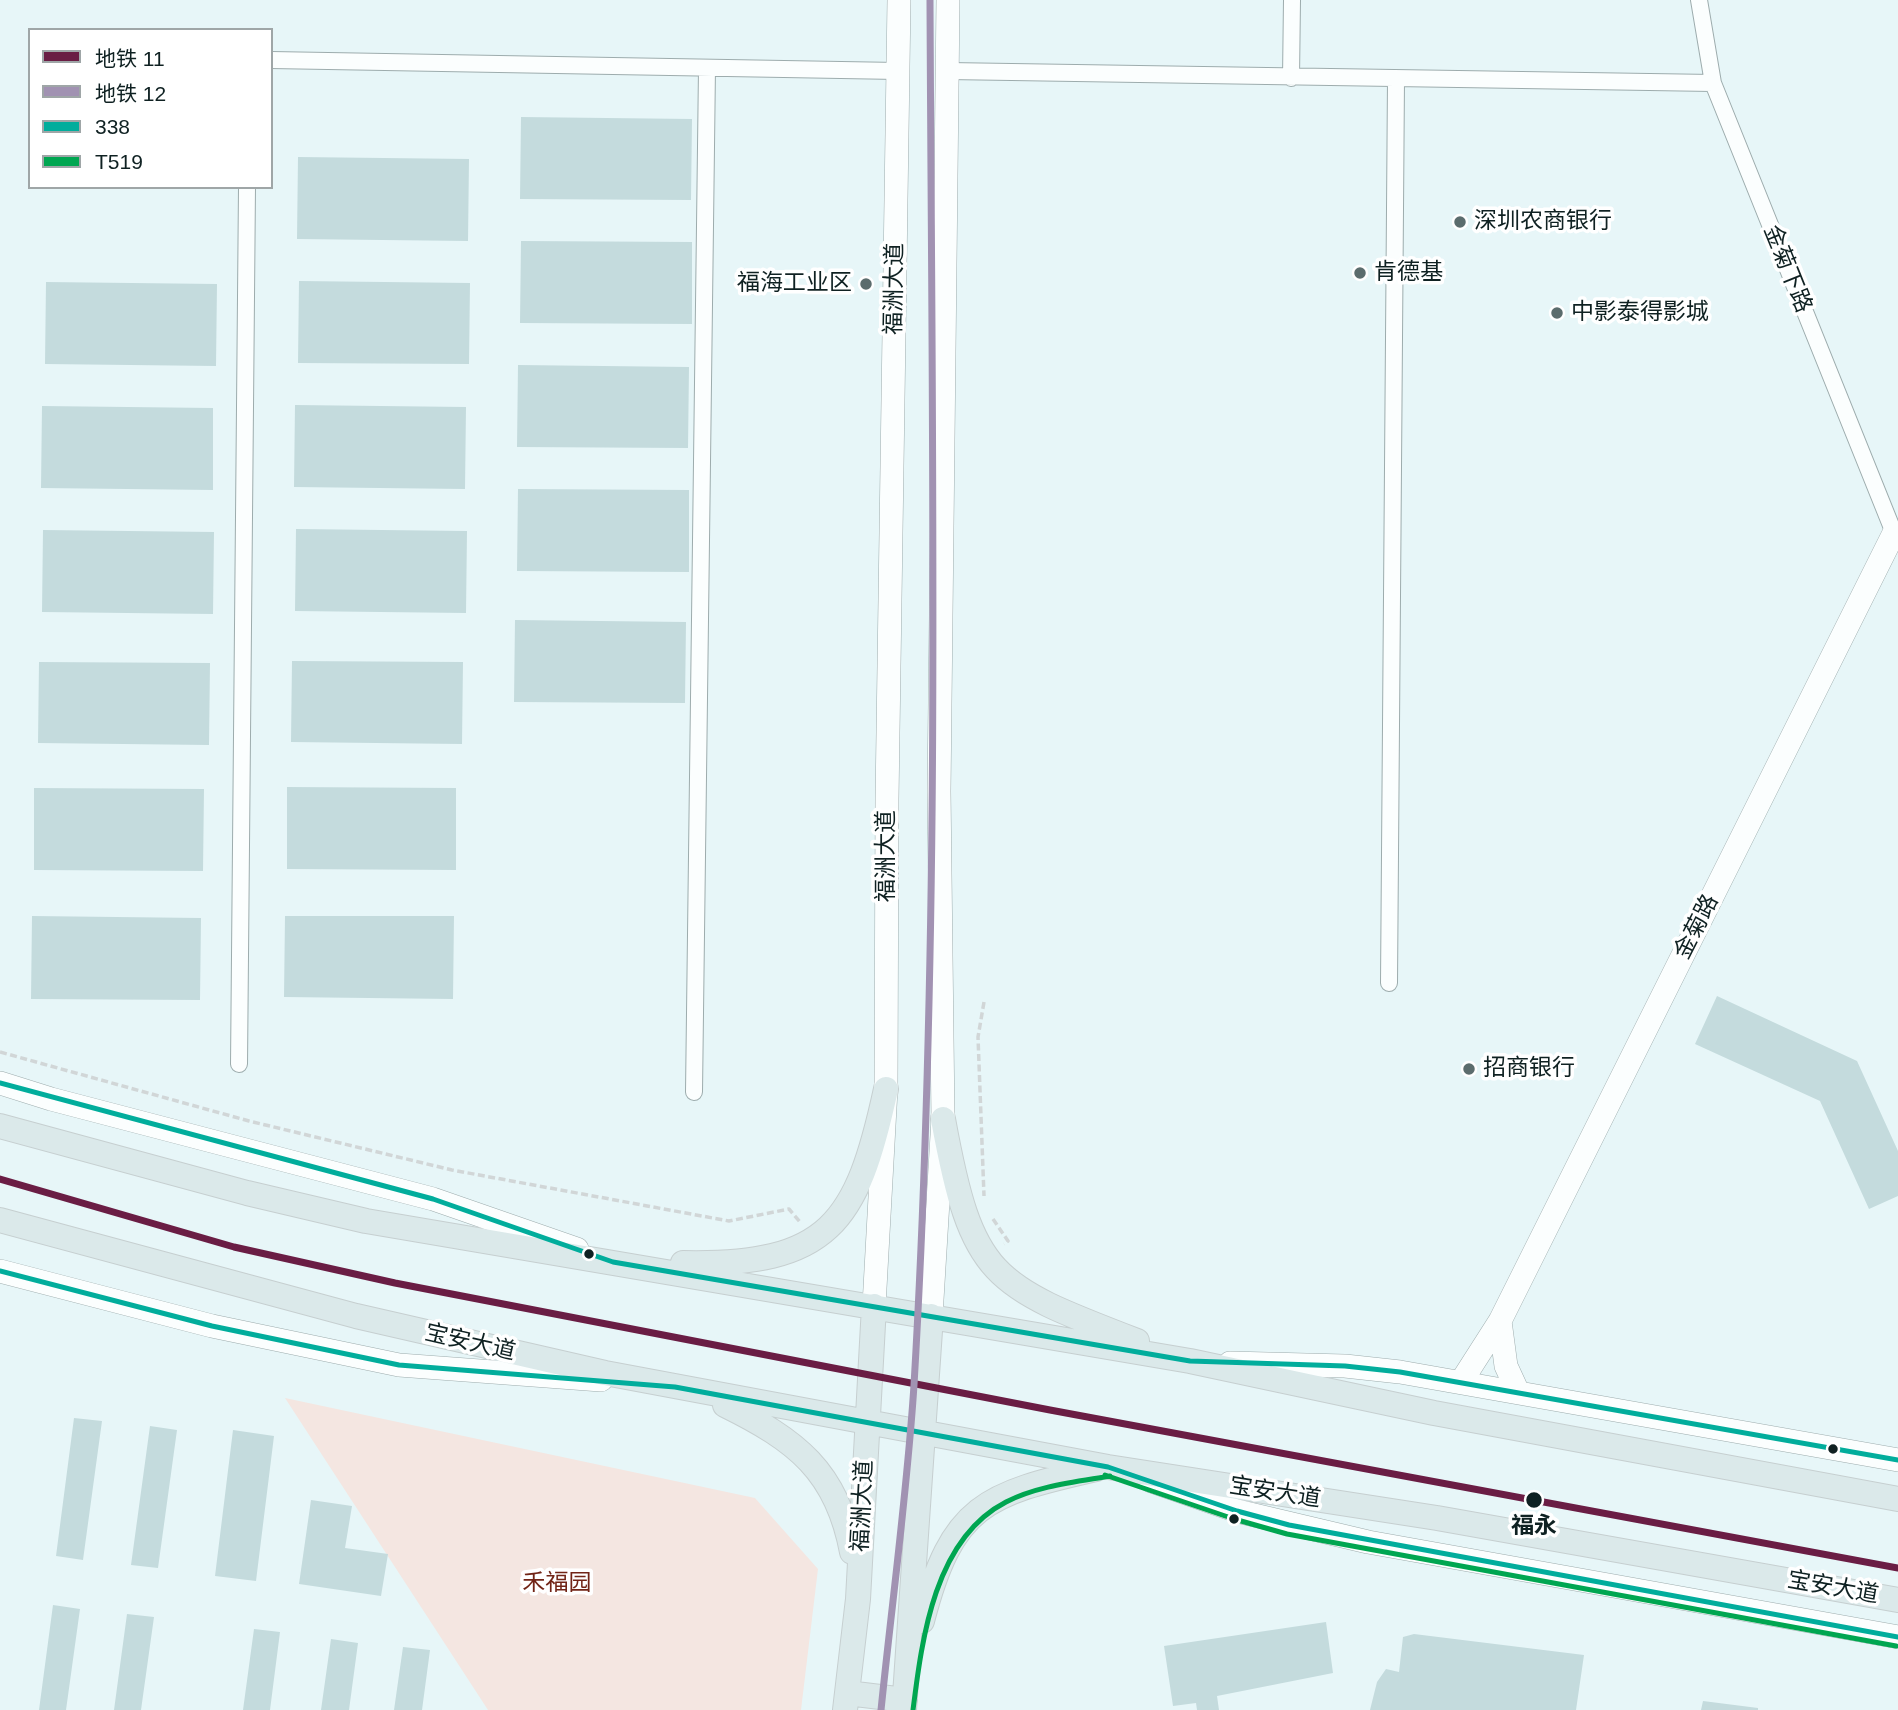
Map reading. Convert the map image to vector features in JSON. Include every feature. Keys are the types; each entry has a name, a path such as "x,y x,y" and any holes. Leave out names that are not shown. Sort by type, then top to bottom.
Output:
{"main road":[{"name":"福洲大道","path":"846,1702 858,1599 887,1088 887,799 899,0"},
{"path":"846,1702 905,1705 943,1119 939,792 948,0"},
{"name":"金菊路","path":"1461,1382 1500,1321 1896,531"},
{"path":"0,1083 51,1099 433,1199 613,1262 689,1263 751,1259 797,1248 814,1240 833,1225 850,1204 872,1147 887,1088"},
{"path":"943,1119 964,1216 977,1247 996,1272 1014,1287 1068,1314 1190,1361 1345,1366 1461,1382 1898,1460"},
{"path":"0,1126 247,1193 366,1221 1190,1361 1434,1413 1898,1499"},
{"name":"宝安大道","path":"0,1220 430,1334 675,1387 1108,1467 1437,1518 1898,1600"},
{"path":"0,1270 212,1326 399,1365 675,1387 720,1402 784,1438 816,1465 836,1495 845,1521 858,1599"},
{"path":"1500,1321 1506,1366 1518,1392"},
{"path":"908,1673 937,1566 951,1539 967,1519 999,1495 1108,1467 1237,1511 1342,1537 1898,1637"}],"street":[{"path":"1291,78 1292,0"},
{"name":"金菊下路","path":"1699,0 1713,83 1896,531"},
{"path":"273,60 898,71"},
{"path":"694,1092 707,68"},
{"path":"948,71 1713,83"},
{"path":"1389,983 1395,80"},
{"path":"239,1064 247,189"}],"path":[{"path":"984,1002 978,1037 985,1206"},
{"path":"0,1052 248,1121 452,1170 729,1221 789,1209 801,1224"},
{"path":"992,1218 1008,1241 1000,1247"}],"green space":[{"name":"禾福园","path":"285,1398 755,1498 818,1569 801,1710 488,1710"}],"building":[{"path":"521,117 692,119 691,200 520,199"},
{"path":"298,157 469,159 468,241 297,239"},
{"path":"521,241 692,242 692,324 520,323"},
{"path":"299,281 470,283 469,364 298,363"},
{"path":"46,282 217,284 216,366 45,364"},
{"path":"518,365 689,367 688,448 517,447"},
{"path":"295,405 466,407 465,489 294,487"},
{"path":"42,406 213,408 213,490 41,488"},
{"path":"518,489 689,490 689,572 517,571"},
{"path":"296,529 467,531 466,613 295,611"},
{"path":"43,530 214,532 213,614 42,612"},
{"path":"515,620 686,622 685,703 514,702"},
{"path":"292,661 463,662 462,744 291,742"},
{"path":"39,662 210,663 209,745 38,743"},
{"path":"287,787 456,788 456,870 287,869"},
{"path":"34,788 204,789 203,871 34,870"},
{"path":"32,916 201,918 200,1000 31,999"},
{"path":"285,916 454,916 453,999 284,997"},
{"path":"1717,996 1857,1061 1898,1151 1898,1196 1869,1209 1820,1101 1695,1044"},
{"path":"74,1418 102,1421 83,1560 56,1556"},
{"path":"150,1426 177,1430 158,1568 131,1565"},
{"path":"233,1430 274,1436 256,1581 215,1576"},
{"path":"311,1500 352,1506 345,1548 388,1554 381,1596 299,1584"},
{"path":"53,1605 80,1609 66,1710 39,1710"},
{"path":"127,1614 154,1617 141,1710 114,1710"},
{"path":"1326,1622 1333,1673 1217,1696 1219,1710 1197,1710 1196,1703 1173,1706 1164,1646"},
{"path":"254,1629 280,1632 270,1710 243,1710"},
{"path":"1414,1634 1584,1655 1576,1710 1370,1710 1377,1682 1386,1669 1399,1672 1403,1637"},
{"path":"331,1639 358,1643 349,1710 321,1710"},
{"path":"403,1647 430,1650 422,1710 394,1710"},
{"path":"1703,1701 1758,1708 1758,1710 1701,1710"}],"metro line":[{"name":"12","path":"881,1710 914,1385 928,1039 933,692 930,0"},
{"name":"11","path":"0,1179 234,1247 395,1283 1050,1410 1898,1568"}],"transit line":[{"name":"338","path":"0,1083 433,1199 613,1262 1190,1361 1345,1366 1400,1372 1898,1460"},
{"name":"338","path":"0,1271 212,1326 399,1365 675,1387 1108,1467 1237,1511 1289,1525 1898,1637"},
{"name":"T519","path":"1105,1475 1287,1534 1896,1646"},
{"name":"T519","path":"913,1710 927,1623 947,1565 962,1540 982,1519 1006,1502 1056,1485 1110,1476"}],"place":[{"name":"深圳农商银行","path":"1460,222"},
{"name":"肯德基","path":"1360,273"},
{"name":"福海工业区","path":"866,284"},
{"name":"中影泰得影城","path":"1557,313"},
{"name":"招商银行","path":"1469,1069"},
{"name":"福永","path":"1534,1500"}]}
